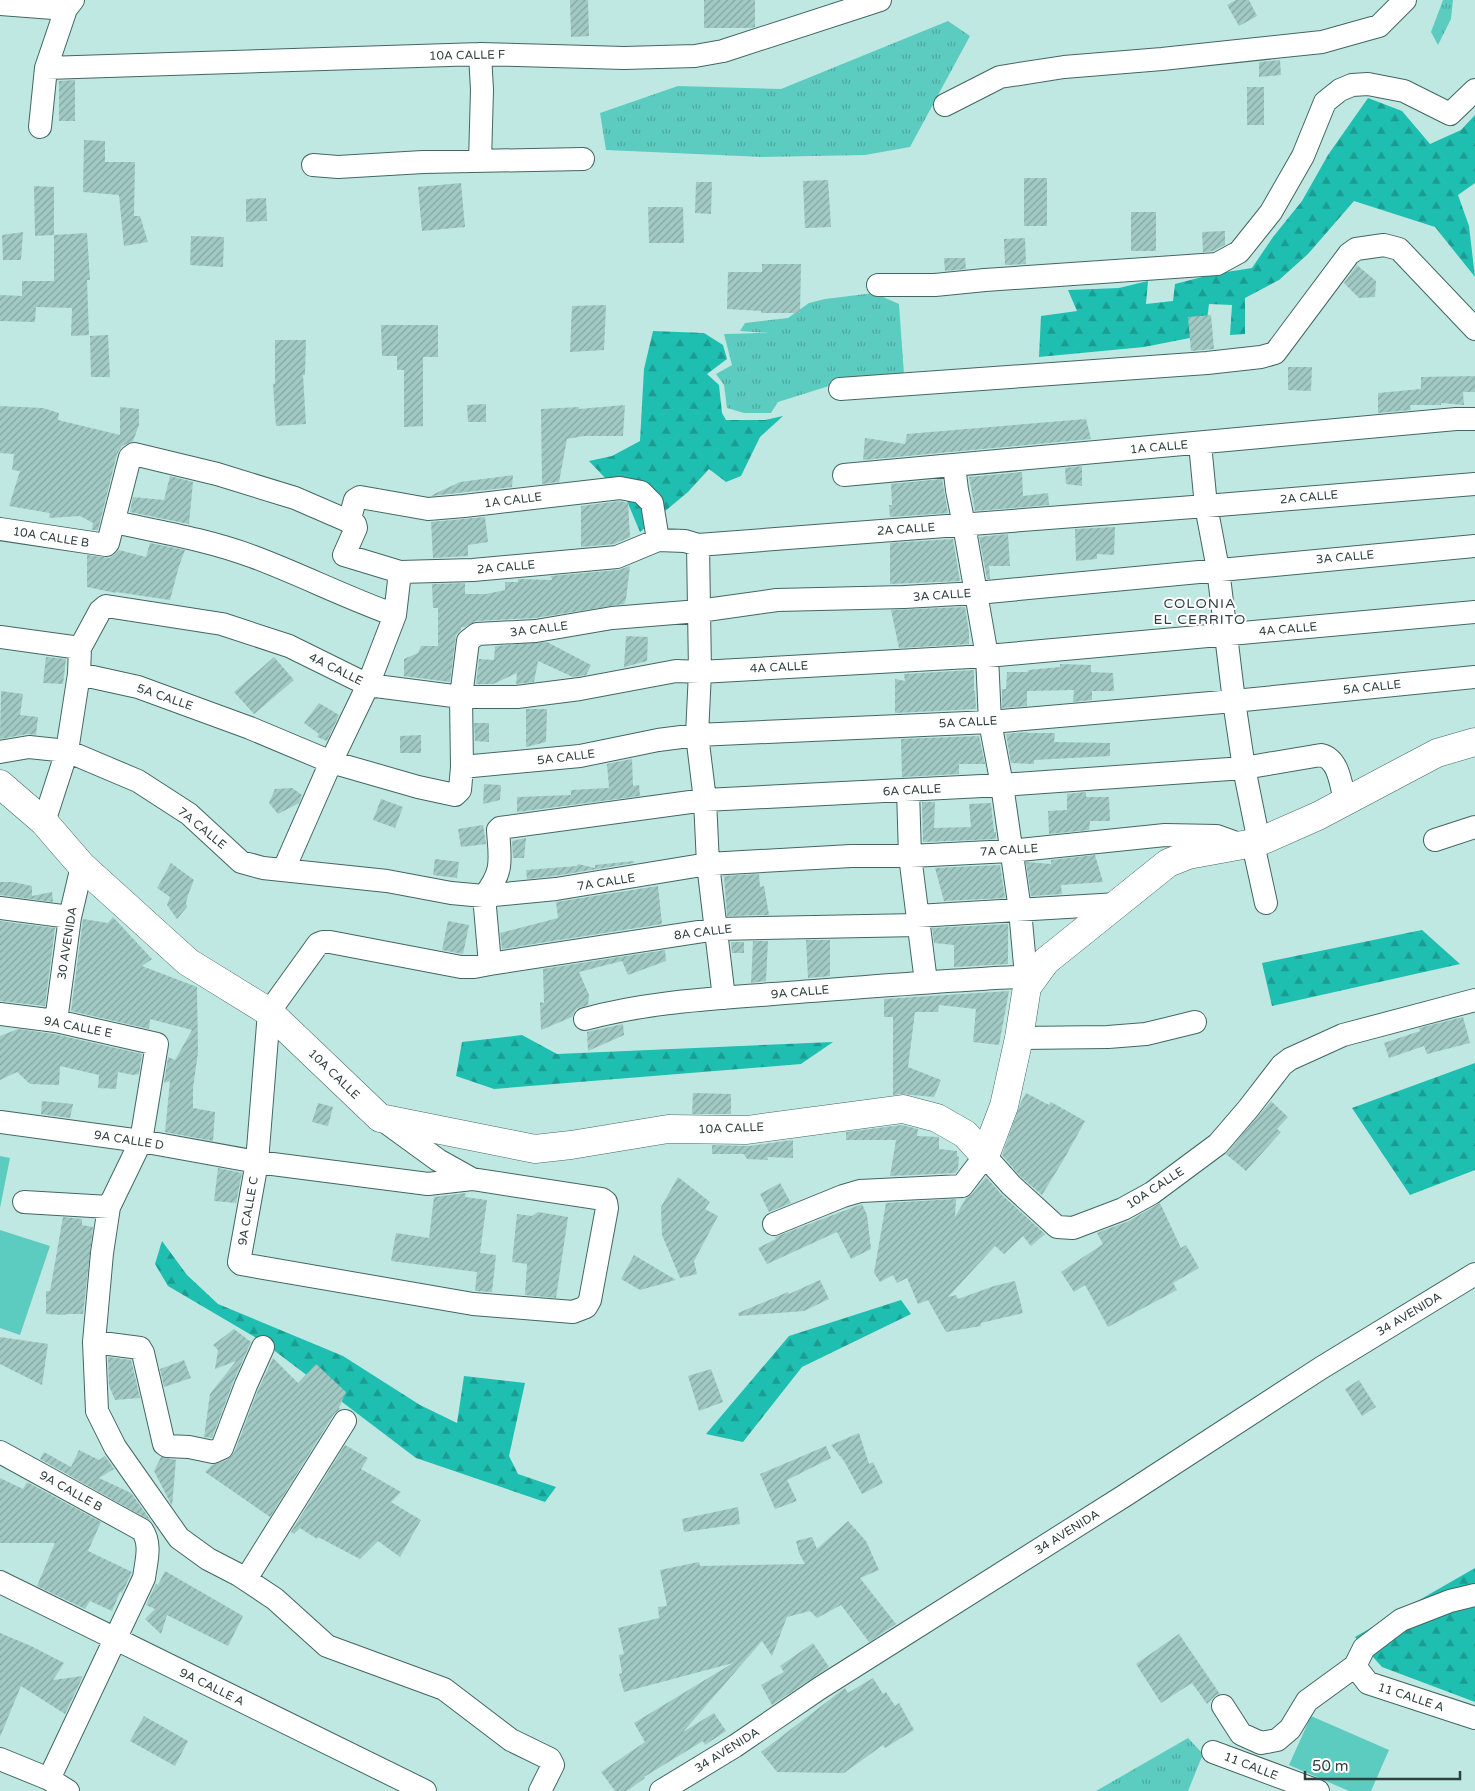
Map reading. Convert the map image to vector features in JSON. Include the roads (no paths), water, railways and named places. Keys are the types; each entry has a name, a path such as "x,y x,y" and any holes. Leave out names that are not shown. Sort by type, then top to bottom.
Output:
{"street":[{"name":"10A CALLE F","path":"46,68 480,54 624,58 695,56 722,51 855,4 880,0"},
{"path":"945,105 992,81 1010,75 1064,67 1322,42 1379,26 1405,0"},
{"path":"0,4 70,4 46,68 40,128"},
{"path":"480,54 482,90 480,161"},
{"path":"878,285 935,286 985,280 1216,264 1239,252 1272,212 1303,156 1325,102 1340,90 1368,84 1404,91 1450,114 1475,90"},
{"path":"313,165 338,167 423,162 583,159"},
{"path":"840,389 1208,363 1261,357 1276,353 1348,254 1356,249 1384,245 1400,249 1475,329"},
{"name":"1A CALLE","path":"844,476 1456,419 1475,419"},
{"path":"1200,444 1206,506 1218,569 1253,844 1266,903"},
{"path":"353,525 295,498 217,474 134,454 130,457 114,522 185,537 252,556 305,577 355,601 395,615"},
{"path":"774,1224 860,1191 962,1186 985,1156 1004,1106 1019,1038 1022,982 1020,910 1002,785 990,722 987,656 954,465"},
{"name":"2A CALLE","path":"353,525 344,553 347,557 400,572 472,570 617,557 658,540 685,540 698,545 1475,484"},
{"name":"1A CALLE","path":"353,525 355,500 360,497 428,508 464,506 620,488 641,492 652,503 658,540"},
{"name":"10A CALLE B","path":"0,529 102,545 108,543 114,522"},
{"path":"698,545 700,672 697,735 705,800 708,864 724,998"},
{"name":"3A CALLE","path":"462,767 461,697 468,641 477,634 536,631 612,618 699,612 778,600 976,593 1475,546"},
{"path":"284,869 331,762 368,685 395,615 400,572"},
{"name":"4A CALLE","path":"80,648 100,611 106,606 222,624 288,646 368,685 461,697 517,697 676,671 700,672 987,656 1475,612"},
{"path":"0,637 80,648 79,674 67,750 44,822"},
{"name":"5A CALLE","path":"79,674 138,687 250,728 331,762 418,787 455,795 460,790 462,767 580,756 658,740 697,735 990,722 1234,701 1475,677"},
{"path":"1022,982 1046,960 1168,863 1188,855 1253,844 1318,816 1437,753 1475,742"},
{"name":"7A CALLE","path":"0,752 30,747 67,750 138,781 189,814 241,862 263,868 387,881 451,893 484,896 556,889 708,864 851,856 910,856 1010,851 1165,835 1216,836 1253,844"},
{"name":"6A CALLE","path":"484,896 495,883 500,864 498,830 500,828 705,800 1002,785 1244,768 1321,755 1327,756 1334,762 1345,801"},
{"name":"10A CALLE","path":"0,784 44,822 82,866 188,962 269,1012 380,1118 534,1150 668,1129 747,1130 903,1108 937,1118 965,1134 1011,1185 1057,1227 1073,1228 1123,1209 1152,1193 1218,1144 1282,1065 1290,1059 1343,1034 1475,1000"},
{"path":"908,790 910,856 926,982"},
{"path":"1435,840 1475,827"},
{"name":"30 AVENIDA","path":"56,1021 70,917 82,866"},
{"path":"482,966 484,896"},
{"name":"8A CALLE","path":"269,1012 318,944 323,942 461,967 482,966 717,929 918,921 1020,910 1118,904"},
{"path":"0,908 70,917"},
{"name":"9A CALLE","path":"585,1019 607,1013 664,1003 926,982 1022,982"},
{"name":"9A CALLE C","path":"269,1012 257,1162 240,1260 241,1264 472,1304 573,1312 586,1308 590,1300 607,1208 606,1202 602,1199 472,1179"},
{"name":"9A CALLE E","path":"0,1014 56,1021 156,1042 158,1046 141,1141"},
{"path":"1019,1038 1108,1037 1146,1034 1195,1022"},
{"path":"380,1118 438,1160 472,1179"},
{"name":"9A CALLE D","path":"0,1122 141,1141 257,1162 428,1184 472,1179"},
{"path":"141,1141 109,1207 102,1254 94,1342 97,1411 115,1446 179,1538 208,1560 246,1579 275,1599 327,1646 444,1688 511,1740 550,1759 553,1765 540,1791"},
{"path":"24,1202 109,1207"},
{"name":"34 AVENIDA","path":"661,1791 735,1746 820,1688 1124,1496 1321,1368 1475,1274"},
{"path":"94,1342 140,1348 143,1353 164,1444 167,1446 189,1447 214,1452 222,1448 263,1347"},
{"path":"246,1579 345,1421"},
{"name":"9A CALLE B","path":"0,1452 142,1530 147,1537 148,1546 144,1578 116,1639"},
{"name":"9A CALLE A","path":"0,1582 425,1791"},
{"path":"1222,1706 1241,1734 1261,1743 1278,1740 1290,1729 1307,1701 1355,1666 1364,1648 1401,1620 1450,1601 1475,1595"},
{"path":"0,1759 60,1787 116,1639"},
{"name":"11 CALLE A","path":"1355,1666 1368,1683 1475,1718"},
{"name":"11 CALLE","path":"1213,1752 1318,1791"}],"district":[{"name":"COLONIA EL CERRITO","path":"1200,612"}]}
